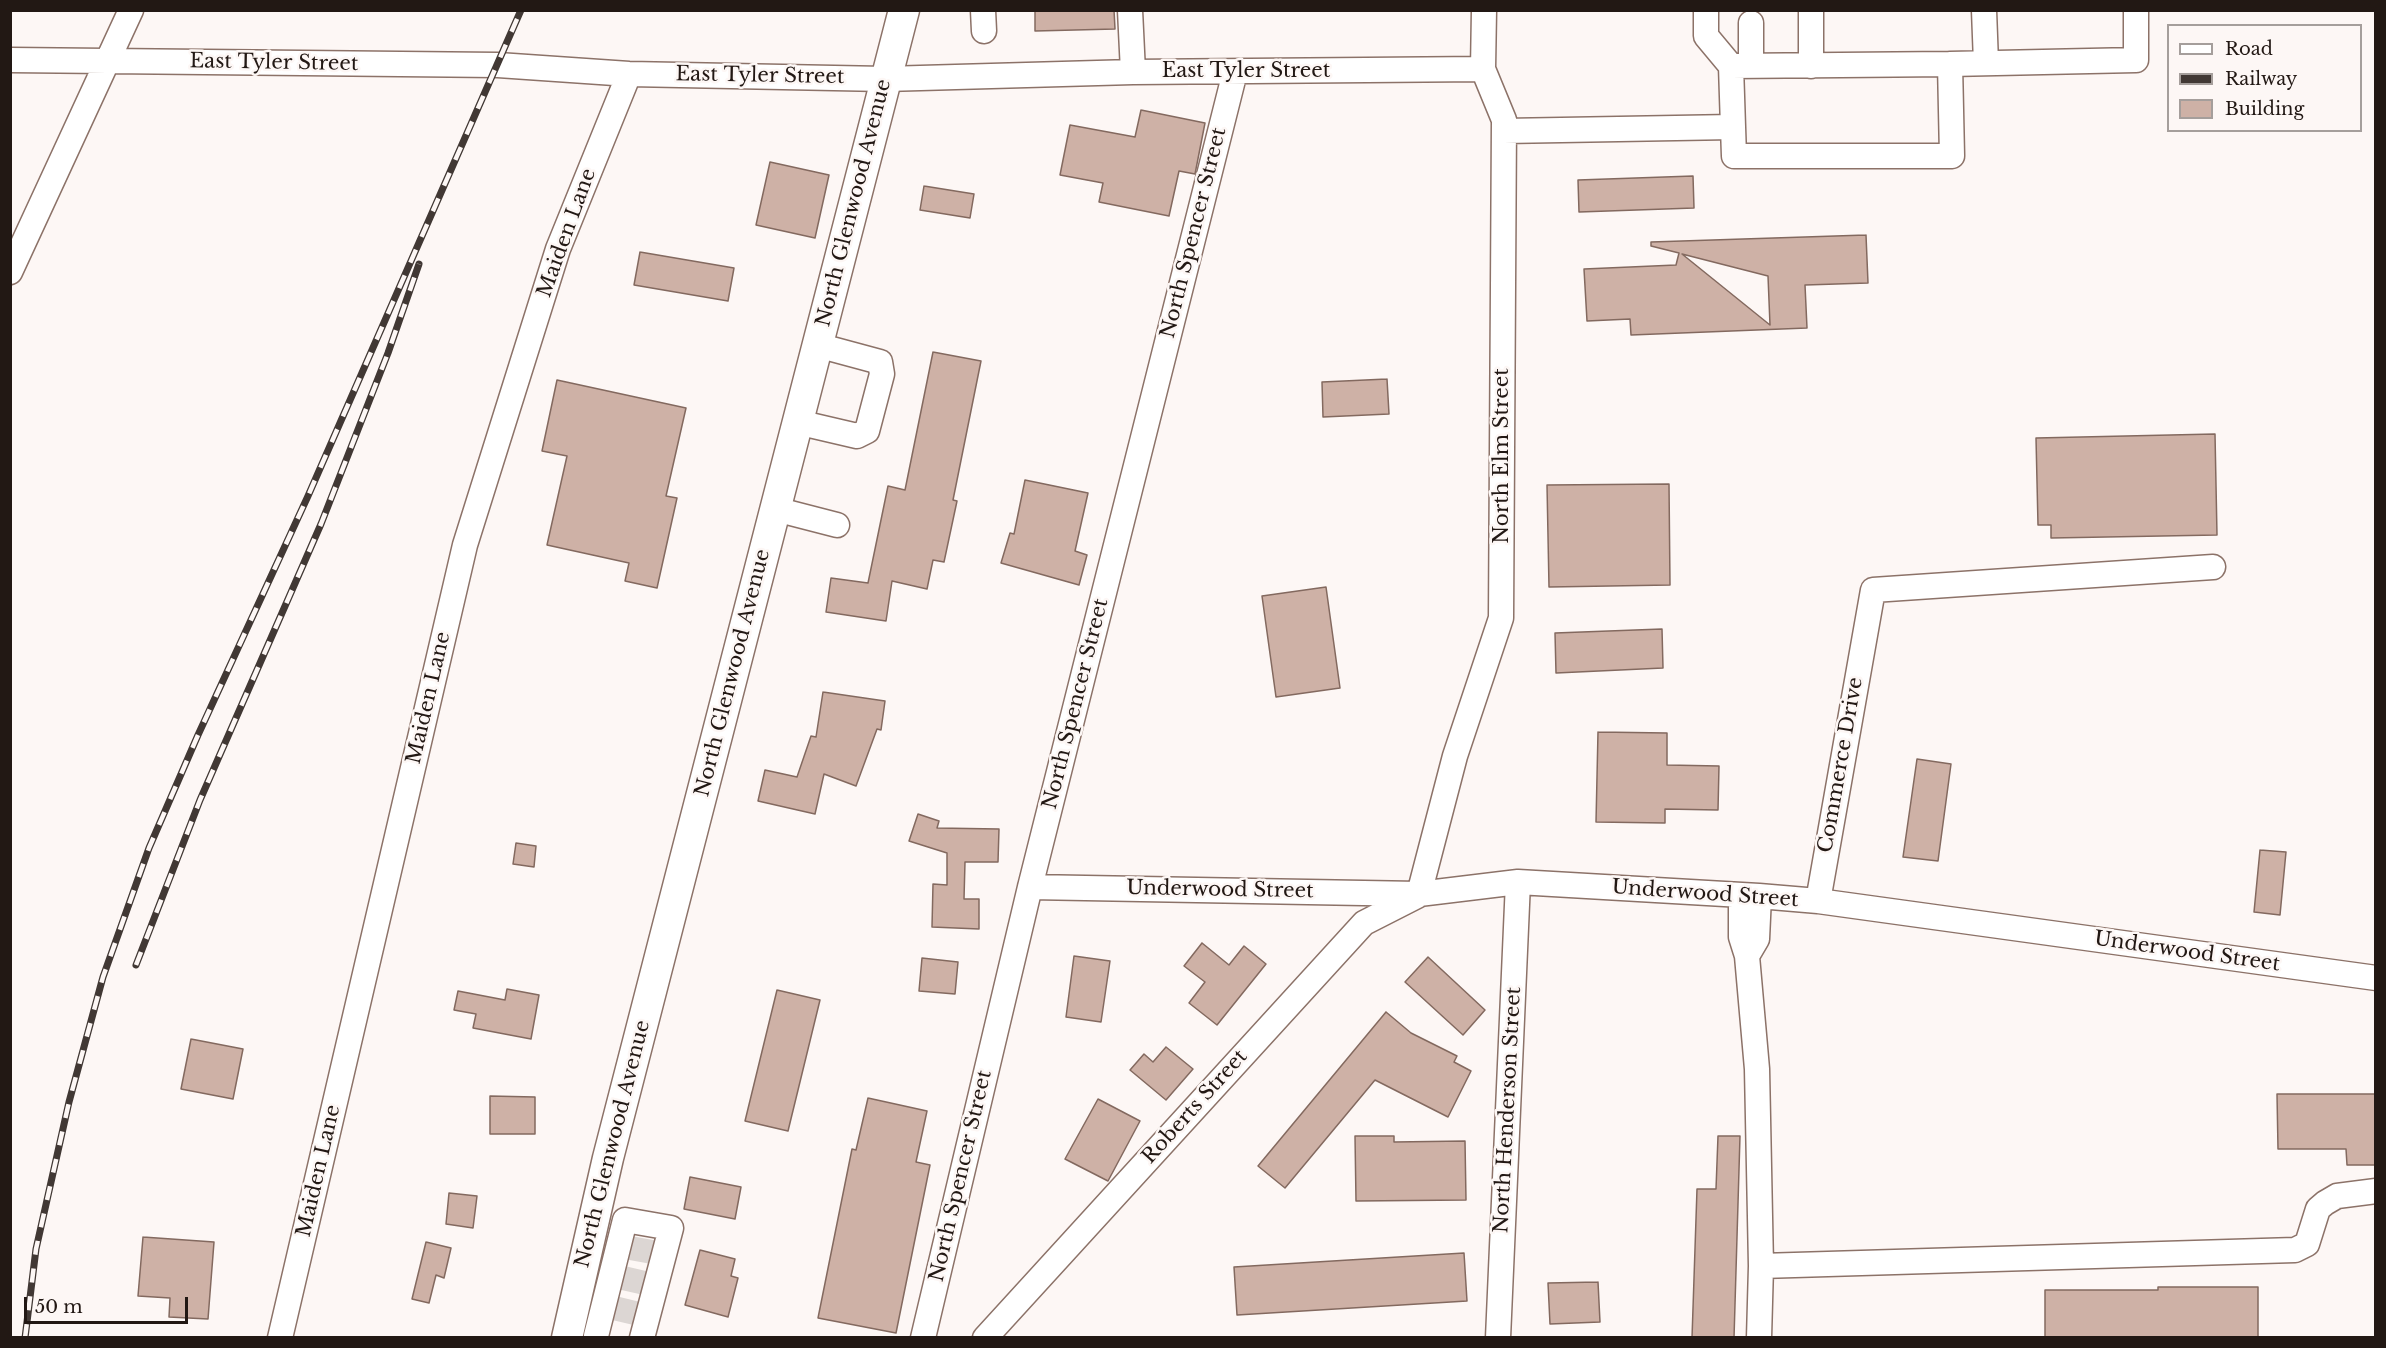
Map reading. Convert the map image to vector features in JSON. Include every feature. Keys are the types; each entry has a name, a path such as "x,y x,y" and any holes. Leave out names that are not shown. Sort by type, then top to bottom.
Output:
{"main road":[{"name":"North Glenwood Avenue","path":"585,1336 593,1224 904,10"}],"street":[{"path":"10,272 131,10"},
{"path":"1130,10 1133,72"},
{"name":"North Elm Street","path":"1419,894 1455,756 1501,618 1504,120 1483,69 1484,10"},
{"path":"1706,10 1706,36 1741,65 1810,66 2136,60 2136,10"},
{"path":"1810,66 1811,10"},
{"path":"1984,10 1986,63"},
{"path":"1751,23 1741,65 1733,127 1734,156 1952,156 1950,64"},
{"name":"East Tyler Street","path":"10,60 498,65 629,74 885,79 1133,72 1483,69"},
{"name":"North Spencer Street","path":"923,1338 1030,887 1234,72"},
{"name":"Maiden Lane","path":"280,1338 465,545 558,249 629,74"},
{"path":"1504,131 1733,127"},
{"path":"797,422 857,436 867,431 882,374 880,362 817,345"},
{"path":"775,509 837,525"},
{"name":"Commerce Drive","path":"1818,901 1873,590 2213,567"},
{"name":"Underwood Street","path":"1030,887 1419,894 1518,882 1750,895 1818,901 2376,978"},
{"name":"North Henderson Street","path":"1498,1338 1518,882"},
{"name":"Roberts Street","path":"985,1338 1364,923 1419,894"},
{"path":"1750,895 1757,939 1747,956 1757,1069 1761,1266 1759,1338"},
{"path":"1761,1266 2295,1250 2307,1244 2318,1209 2325,1203 2337,1196 2376,1191"},
{"path":"585,1336 609,1307 617,1277 625,1220 671,1228 652,1285 644,1323"},
{"path":"593,1224 623,1242"}],"building":[{"path":"1035,10 1114,10 1115,29 1035,31"},
{"path":"1141,110 1205,123 1195,174 1179,171 1169,216 1099,202 1103,183 1060,175 1070,125 1135,137"},
{"path":"770,162 829,175 815,238 756,225"},
{"path":"1693,176 1694,208 1579,212 1578,180"},
{"path":"924,186 974,194 970,218 920,210"},
{"path":"1866,235 1868,283 1805,285 1807,328 1631,335 1630,319 1587,321 1584,269 1676,265 1679,253 1651,246 1651,242","holes":["1682,254 1768,276 1770,325"]},
{"path":"640,252 734,268 728,301 634,285"},
{"path":"933,352 981,361 953,500 957,501 944,562 933,560 927,589 892,581 886,621 826,612 831,578 868,583 888,486 905,490"},
{"path":"1387,379 1389,414 1323,417 1322,382"},
{"path":"557,380 686,408 666,496 677,498 657,588 625,581 629,563 547,545 567,456 542,451"},
{"path":"2215,434 2217,535 2051,538 2051,525 2038,525 2036,438"},
{"path":"1025,480 1088,493 1075,551 1087,555 1079,585 1001,563 1010,533 1014,534"},
{"path":"1669,484 1670,585 1549,587 1547,485"},
{"path":"1326,587 1340,688 1276,697 1262,596"},
{"path":"1662,629 1663,668 1556,673 1555,633"},
{"path":"823,692 885,701 881,730 877,729 856,786 824,774 815,814 758,801 765,770 797,777 811,736 816,737"},
{"path":"1598,732 1667,733 1667,765 1719,766 1718,810 1665,809 1665,823 1596,822"},
{"path":"1917,759 1951,764 1938,861 1903,857"},
{"path":"918,814 939,821 937,828 999,829 998,862 965,862 964,899 979,899 979,929 932,927 933,884 947,885 947,853 909,841"},
{"path":"516,843 536,846 534,867 513,864"},
{"path":"2260,850 2286,852 2280,915 2254,912"},
{"path":"1202,943 1229,965 1244,946 1266,964 1217,1025 1189,1003 1205,982 1184,966"},
{"path":"1074,956 1110,961 1101,1022 1066,1017"},
{"path":"1428,957 1485,1010 1463,1035 1405,982"},
{"path":"922,958 958,962 955,994 919,991"},
{"path":"507,989 539,995 531,1039 473,1028 476,1014 454,1010 458,991 505,1000"},
{"path":"777,990 820,1000 788,1131 745,1121"},
{"path":"1386,1012 1411,1033 1457,1056 1454,1062 1471,1071 1448,1117 1375,1080 1285,1188 1258,1166"},
{"path":"191,1039 243,1049 233,1099 181,1089"},
{"path":"1166,1047 1193,1069 1166,1100 1130,1070 1144,1054 1153,1062"},
{"path":"2277,1094 2376,1094 2376,1165 2347,1165 2346,1149 2278,1149"},
{"path":"490,1096 535,1097 535,1134 490,1134"},
{"path":"868,1098 927,1111 916,1162 930,1165 896,1333 818,1318 852,1149 856,1150"},
{"path":"1098,1099 1140,1121 1108,1181 1065,1159"},
{"path":"1355,1136 1394,1136 1394,1142 1465,1141 1466,1200 1356,1201"},
{"path":"1718,1136 1740,1136 1734,1338 1692,1338 1697,1189 1716,1189"},
{"path":"690,1177 741,1187 735,1219 684,1209"},
{"path":"449,1193 477,1196 473,1228 446,1224"},
{"path":"143,1237 214,1242 208,1319 169,1317 170,1298 138,1296"},
{"path":"426,1242 451,1248 444,1278 436,1275 429,1303 412,1299"},
{"path":"700,1250 735,1259 731,1276 738,1278 728,1317 685,1305"},
{"path":"1464,1253 1467,1301 1237,1315 1234,1267"},
{"path":"1598,1282 1600,1322 1550,1324 1548,1283"},
{"path":"2158,1287 2258,1287 2258,1338 2045,1338 2045,1290 2158,1290"}],"tunnel":[{"path":"630,1248 658,1253"},
{"path":"623,1278 649,1284"},
{"path":"614,1308 643,1315"}],"railway":[{"path":"25,1338 36,1249 69,1102 103,977 149,848 198,735 308,496 521,10"},
{"path":"136,965 200,800 321,524 388,353 419,264"}]}
